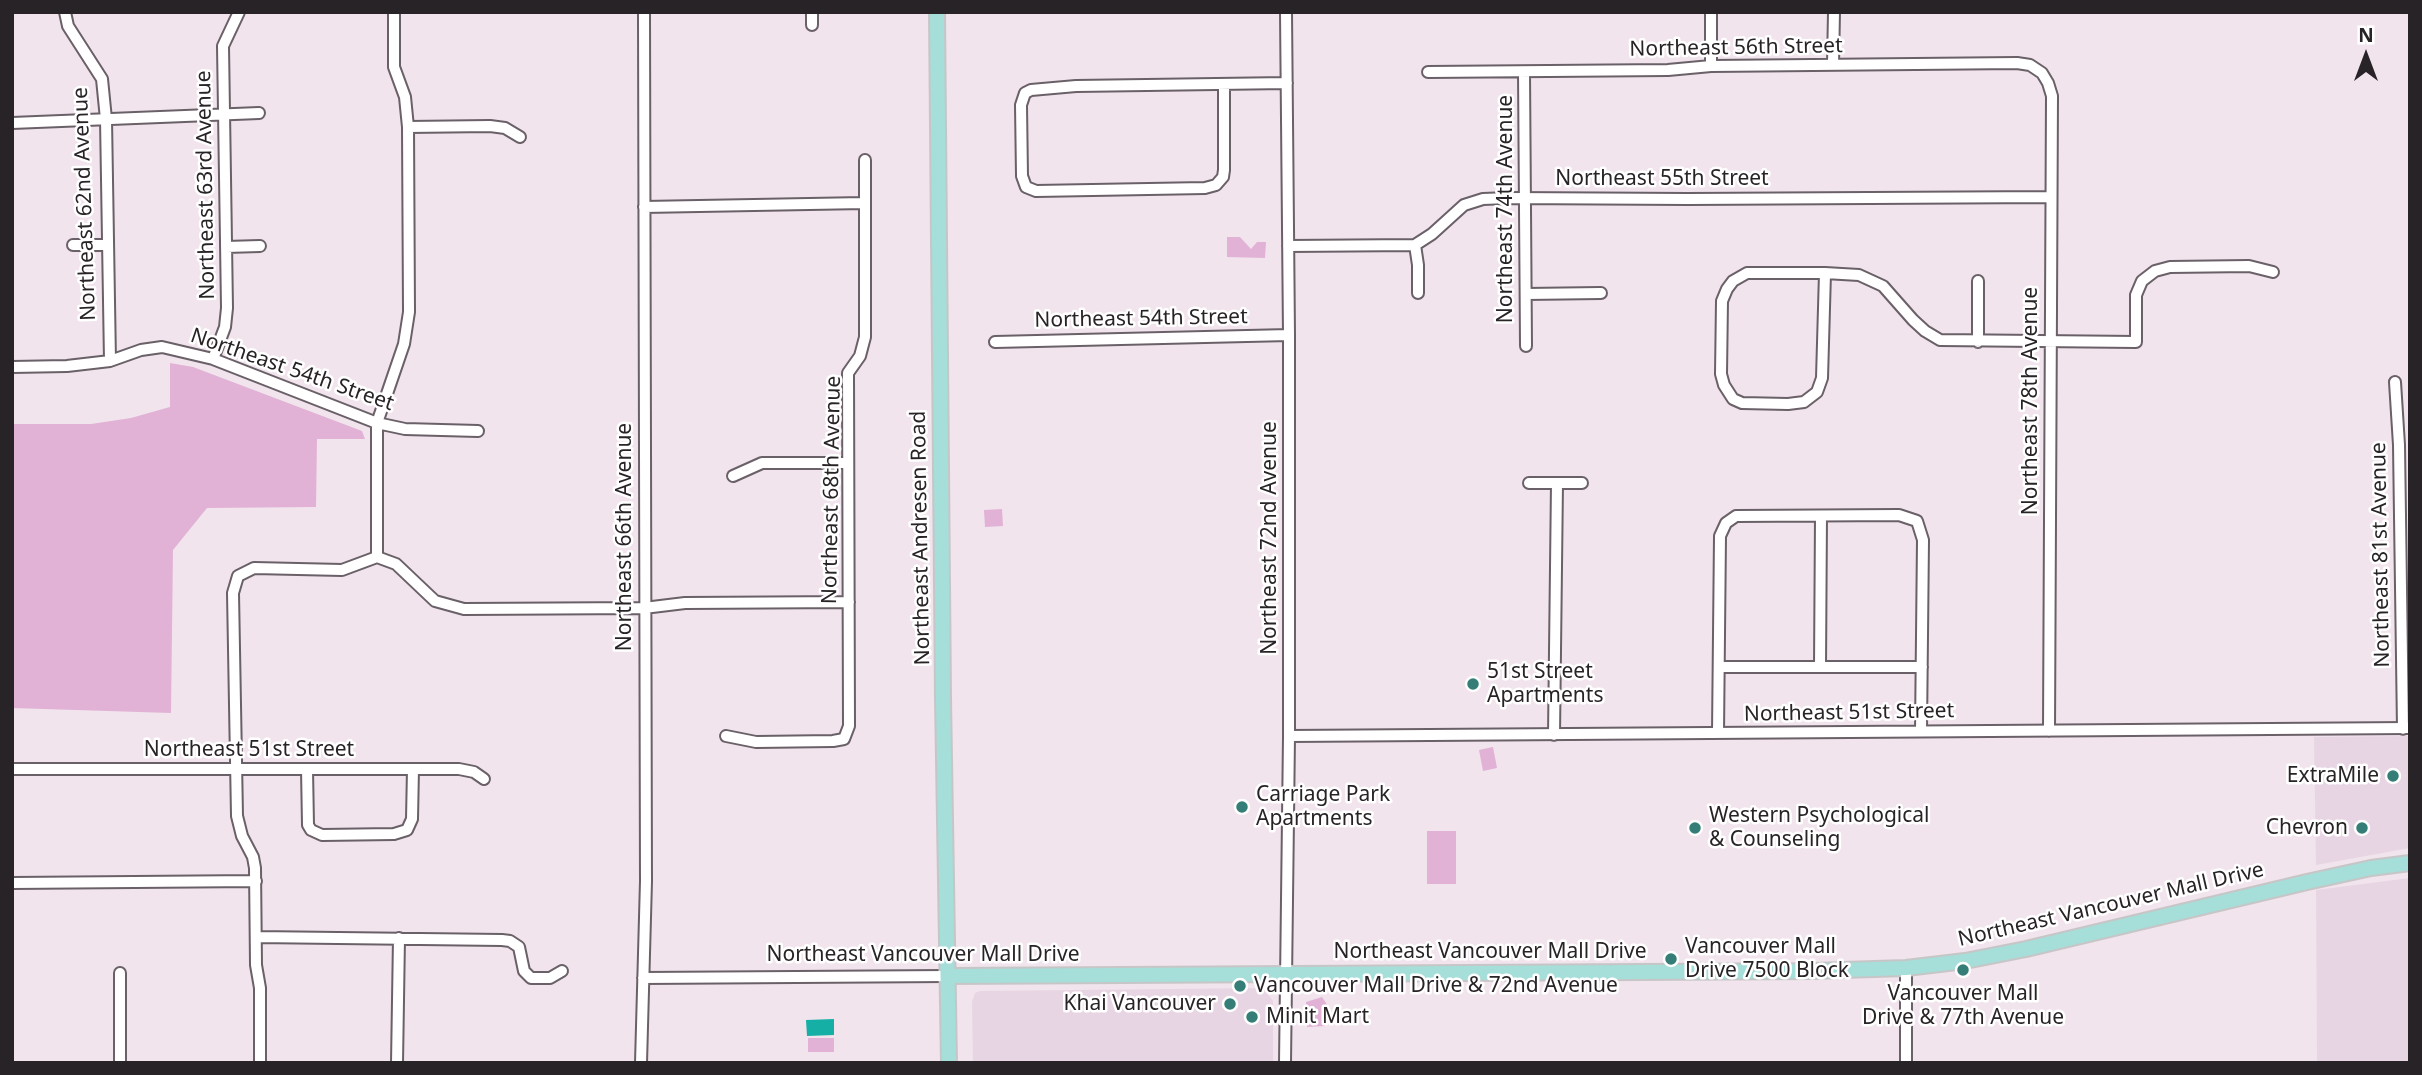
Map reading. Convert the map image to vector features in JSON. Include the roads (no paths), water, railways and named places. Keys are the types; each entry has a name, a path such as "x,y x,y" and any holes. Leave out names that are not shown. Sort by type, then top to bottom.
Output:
{"main road":[{"name":"Northeast Andresen Road","path":"937,12 949,1063"},
{"name":"Northeast Vancouver Mall Drive","path":"949,976 1800,971 1906,968 1965,961 2026,949 2273,890 2410,863"}],"street":[{"name":"Northeast 62nd Avenue","path":"65,12 68,26 102,79 106,119 110,361"},
{"name":"Northeast 63rd Avenue","path":"214,359 225,327 223,46 239,12"},
{"path":"377,557 377,423 404,344 409,312 408,127 405,97 394,67 394,12"},
{"name":"Northeast 66th Avenue","path":"641,1063 646,881 644,12"},
{"path":"812,12 812,25"},
{"name":"Northeast 72nd Avenue","path":"1285,1063 1289,736 1286,12"},
{"path":"1711,12 1711,66"},
{"path":"1833,65 1834,12"},
{"name":"Northeast 56th Street","path":"1428,72 2017,63 2030,65 2042,73"},
{"name":"Northeast 74th Avenue","path":"1524,72 1526,346"},
{"name":"Northeast 78th Avenue","path":"2042,73 2052,96 2049,731"},
{"path":"1224,84 1224,170 1220,182 1205,188 1036,191 1026,187 1022,178 1021,105 1024,93 1031,90 1076,86 1287,83"},
{"path":"12,123 259,113"},
{"path":"408,127 490,126 505,128 520,137"},
{"name":"Northeast 68th Avenue","path":"726,736 756,742 833,741 844,739 849,726 848,373 860,356 864,337 865,160"},
{"name":"Northeast 55th Street","path":"1415,245 1432,234 1464,205 1483,200 2051,197"},
{"path":"644,207 864,203"},
{"path":"74,245 107,245"},
{"path":"1288,246 1415,245 1418,293"},
{"path":"226,247 260,246"},
{"path":"1825,273 1822,379 1817,392 1804,402 1788,404 1742,404 1733,399 1721,374 1722,301 1733,281 1747,273 1825,273 1859,275 1883,286 1919,326 1940,341 2136,342 2136,295 2142,281 2155,271 2170,267 2249,266 2273,272"},
{"path":"1978,281 1978,342"},
{"path":"1526,294 1601,293"},
{"name":"Northeast 54th Street","path":"995,342 1289,335"},
{"name":"Northeast 54th Street","path":"12,367 67,366 110,361 141,350 162,347 214,359 377,423 405,429 478,430"},
{"name":"Northeast 81st Avenue","path":"2395,382 2406,729"},
{"path":"733,476 762,463 848,463"},
{"path":"1529,482 1582,482"},
{"path":"1554,735 1557,483"},
{"path":"1717,733 1720,536 1726,523 1736,516 1899,515 1917,521 1923,540 1921,731"},
{"path":"1820,667 1821,516"},
{"path":"260,1063 256,881 253,857 238,825 233,593 238,576 254,568 342,570 377,557 396,564 435,601 464,608 644,608 685,603 849,602"},
{"path":"1719,667 1922,667"},
{"name":"Northeast 51st Street","path":"1289,736 2406,729"},
{"name":"Northeast 51st Street","path":"12,769 467,770 484,779"},
{"path":"307,769 308,825 311,830 322,835 394,834 407,830 412,819 413,769"},
{"path":"12,883 256,881"},
{"path":"256,937 510,941 519,947 524,971 531,978 551,978 562,971"},
{"path":"397,1063 398,938"},
{"path":"1906,968 1906,1063"},
{"path":"120,973 120,1063"},
{"name":"Northeast Vancouver Mall Drive","path":"643,978 949,976"}],"place":[{"name":"51st Street Apartments","path":"1473,684"},
{"name":"ExtraMile","path":"2393,776"},
{"name":"Carriage Park Apartments","path":"1242,807"},
{"name":"Western Psychological & Counseling","path":"1695,828"},
{"name":"Chevron","path":"2362,828"},
{"name":"Vancouver Mall Drive 7500 Block","path":"1671,959"},
{"name":"Vancouver Mall Drive & 77th Avenue","path":"1963,970"},
{"name":"Vancouver Mall Drive & 72nd Avenue","path":"1240,986"},
{"name":"Khai Vancouver","path":"1230,1004"},
{"name":"Minit Mart","path":"1252,1017"}]}
